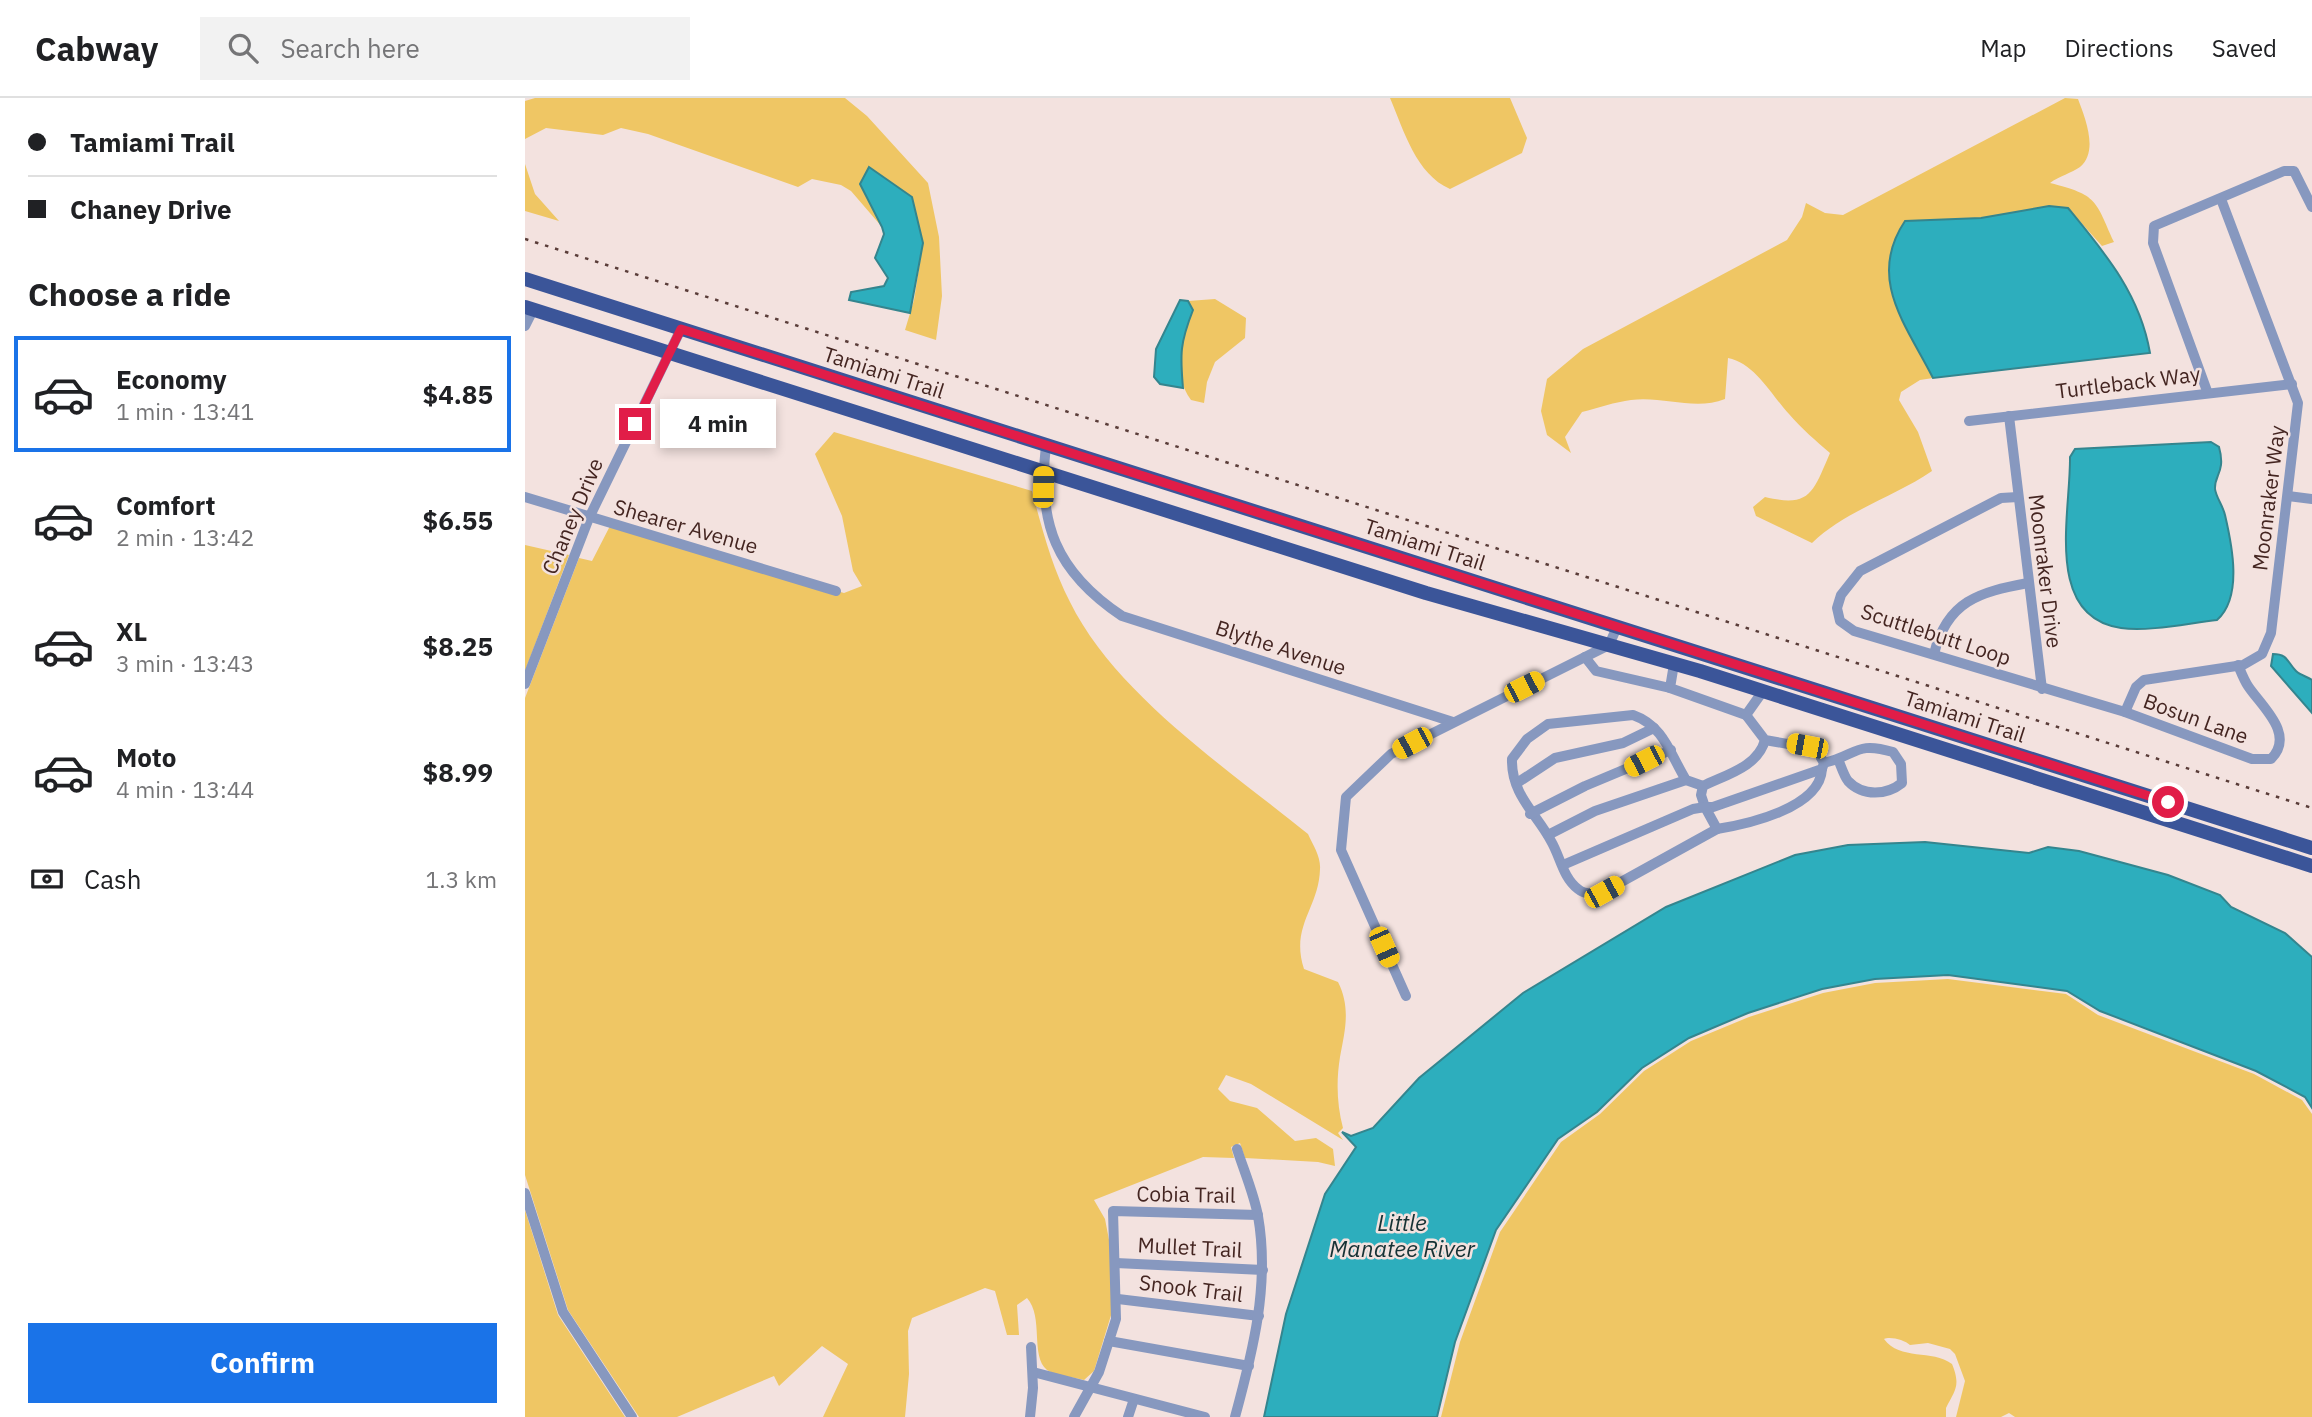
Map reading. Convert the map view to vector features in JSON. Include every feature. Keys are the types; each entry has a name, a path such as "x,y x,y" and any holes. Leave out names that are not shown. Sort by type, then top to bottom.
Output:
{"main road":[{"name":"Tamiami Trail","path":"525,279 2312,848"},
{"name":"Tamiami Trail","path":"529,309 1426,593 1763,691 2312,866"}],"street":[{"path":"2207,391 2153,243 2154,226 2270,176 2294,171 2312,207"},
{"name":"Moonraker Way","path":"2125,712 2136,687 2144,680 2238,665 2262,654 2271,633 2298,404 2221,199"},
{"path":"525,326 529,309"},
{"name":"Chaney Drive","path":"525,684 589,518 681,329"},
{"name":"Turtleback Way","path":"1969,421 2207,391 2292,384"},
{"name":"Moonraker Drive","path":"2009,416 2042,689"},
{"name":"Blythe Avenue","path":"1046,445 1043,502 1048,525 1073,574 1101,602 1122,616 1453,722"},
{"name":"Shearer Avenue","path":"525,496 589,518 836,591"},
{"path":"2288,496 2312,499"},
{"name":"Scuttlebutt Loop","path":"2018,497 2001,498 1860,571 1841,595 1837,608 1840,621 1854,631 2125,712"},
{"path":"1934,654 1943,625 1961,604 1999,588 2028,583"},
{"path":"1406,996 1341,850 1346,797 1391,754 1609,645 1617,627"},
{"path":"1585,657 1596,671 1670,688 1746,715 1765,740 1816,749 1823,766 1822,777 1816,784 1779,815 1717,830 1595,894 1576,887 1548,835 1530,814 1517,783 1512,759 1527,739 1548,724 1625,714 1640,717 1654,728 1671,750 1686,780"},
{"path":"1670,688 1674,664"},
{"name":"Bosun Lane","path":"2125,712 2252,759 2271,759 2276,754 2280,738 2276,724 2265,704 2247,685 2238,665"},
{"path":"1746,715 1763,691"},
{"path":"1517,783 1555,758 1623,743 1654,728"},
{"path":"1548,835 1595,811 1686,780 1703,786 1753,760 1762,751 1765,740"},
{"path":"1563,865 1693,809 1739,799 1838,760 1863,746 1893,752 1901,764 1902,783 1891,792 1866,792 1848,781 1838,760"},
{"path":"1530,814 1585,786 1671,750"},
{"path":"2091,796 2096,779"},
{"path":"1703,786 1701,795 1717,830"},
{"path":"1235,1417 1259,1316 1263,1270 1258,1215 1237,1149"},
{"path":"525,1193 563,1312 632,1417"},
{"name":"Cobia Trail","path":"1116,1263 1113,1211 1258,1215"},
{"path":"1074,1417 1090,1387 1117,1319 1116,1263"},
{"name":"Mullet Trail","path":"1116,1263 1263,1270"},
{"name":"Snook Trail","path":"1118,1299 1259,1316"},
{"path":"1109,1341 1248,1366"},
{"path":"1030,1417 1033,1372 1031,1347"},
{"path":"1033,1372 1134,1399 1178,1414 1205,1417"},
{"path":"1128,1417 1134,1399"}],"shaded area":[{"path":"535,98 845,98 867,116 928,183 939,237 942,296 936,340 905,330 914,300 923,243 912,197 869,168 860,184 882,227 851,191 841,185 812,179 798,187 648,134 621,128 603,135 546,128 525,139 525,101"},
{"path":"1390,98 1510,98 1527,138 1522,153 1450,189 1428,173 1420,162"},
{"path":"2065,98 2078,99 2089,134 2089,152 2080,167 2050,183 2078,191 2093,201 2114,242 2102,246 2068,208 2049,206 1981,218 1905,221 1907,329 1933,378 1920,380 1901,392 1899,400 1918,432 1932,471 1839,522 1812,543 1756,516 1753,507 1765,497 1792,500 1808,494 1819,478 1830,453 1794,419 1755,373 1738,361 1728,358 1725,399 1702,404 1631,400 1582,412 1565,437 1571,453 1547,435 1541,411 1547,379 1583,349 1787,240 1802,217 1806,203 1825,213 1843,215"},
{"path":"525,164 535,194 559,221 525,211"},
{"path":"1215,299 1246,318 1245,338 1215,362 1207,382 1204,403 1191,400 1185,389 1181,378 1180,356 1193,310 1188,301"},
{"path":"834,432 1032,491 1048,548 1070,602 1090,636 1115,668 1176,728 1308,834 1318,856 1320,869 1315,895 1300,941 1301,954 1304,969 1338,982 1345,1001 1346,1019 1338,1084 1343,1128 1338,1133 1343,1140 1251,1084 1226,1075 1218,1089 1230,1101 1257,1108 1295,1141 1316,1138 1333,1149 1335,1166 1318,1162 1245,1158 1240,1143 1231,1147 1234,1158 1203,1157 1094,1200 1105,1219 1110,1245 1112,1312 1094,1371 1084,1380 1051,1372 1042,1364 1035,1315 1027,1298 1017,1305 1019,1335 1007,1335 995,1291 985,1288 912,1318 908,1331 909,1374 905,1417 823,1417 848,1364 822,1346 779,1386 774,1376 677,1417 639,1417 568,1310 525,1175 525,698 579,558 592,561 610,526 844,593 862,586 853,571 842,516 815,454"},
{"path":"525,545 569,555 525,671"},
{"path":"1948,979 2066,994 2098,1015 2254,1074 2302,1100 2312,1114 2312,1417 2015,1417 2009,1413 2001,1417 1956,1417 1965,1381 1955,1354 1950,1349 1928,1343 1910,1345 1890,1338 1884,1339 1899,1350 1935,1357 1952,1364 1956,1383 1946,1408 1946,1417 1441,1417 1460,1342 1500,1232 1561,1142 1600,1114 1644,1071 1691,1041 1749,1017 1823,993 1875,983"},
{"path":"525,1210 558,1315 625,1417 525,1417"}],"water":[{"path":"869,167 912,197 923,243 910,313 849,300 851,292 884,286 888,278 875,258 884,234 882,227 860,184"},
{"path":"2049,206 2068,208 2108,258 2138,312 2150,353 1933,378 1902,321 1890,282 1889,263 1894,242 1905,221 1981,218"},
{"path":"1180,300 1188,301 1193,310 1182,349 1183,388 1160,384 1154,377 1156,349"},
{"path":"2211,442 2219,447 2221,455 2221,468 2215,489 2225,515 2232,555 2233,585 2225,610 2217,620 2156,628 2121,628 2096,620 2080,604 2071,583 2067,559 2070,457 2075,449"},
{"path":"2273,654 2284,657 2298,672 2312,680 2312,713 2271,666"},
{"name":"Little Manatee River","path":"1925,842 2029,853 2048,847 2079,851 2168,875 2220,895 2231,907 2285,933 2312,957 2312,1108 2305,1097 2256,1071 2100,1011 2067,991 1948,975 1875,979 1822,989 1748,1013 1689,1038 1642,1068 1597,1112 1558,1139 1496,1230 1455,1342 1437,1417 1264,1417 1286,1314 1325,1194 1356,1147 1342,1132 1351,1136 1373,1128 1419,1078 1523,993 1666,907 1795,855 1848,845"}],"railway":[{"path":"525,239 2312,808"}],"route":[{"path":"635,424 681,329 2168,802"}]}
